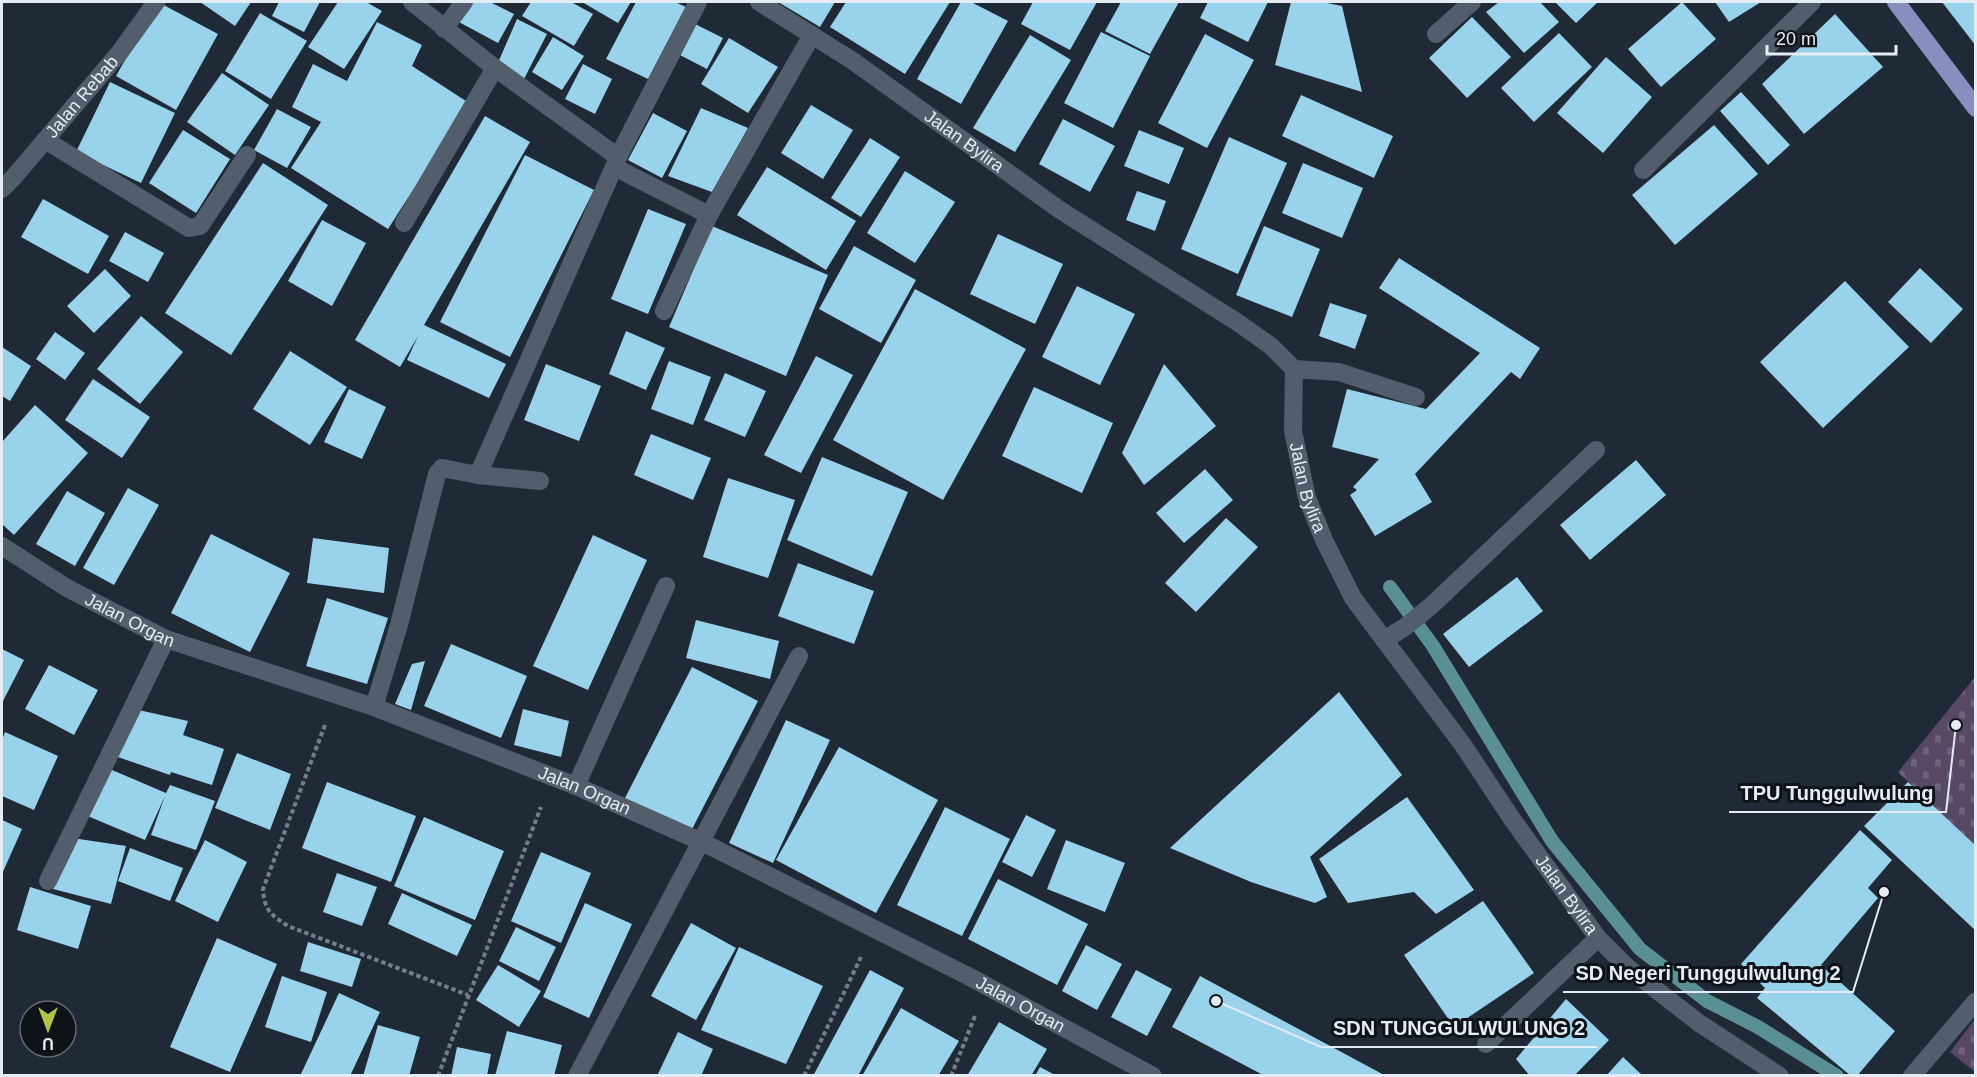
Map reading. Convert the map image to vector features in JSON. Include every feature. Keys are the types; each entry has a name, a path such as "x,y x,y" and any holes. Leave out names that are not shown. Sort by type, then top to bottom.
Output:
{"main road":[{"path":"1896,2 1976,108"}],"street":[{"name":"Jalan Rebab","path":"2,189 120,52 156,2"},
{"path":"412,2 616,162 709,216"},
{"path":"444,29 464,2"},
{"path":"478,475 616,162 698,2"},
{"name":"Jalan Bylira","path":"759,2 853,61 1060,210 1237,322 1302,370 1293,431 1307,498 1324,540 1353,598 1463,744 1512,819 1598,938 1627,967 1699,1023 1780,1076"},
{"path":"1436,34 1472,2"},
{"path":"1643,170 1812,2"},
{"path":"663,311 709,216 812,35"},
{"path":"404,223 495,68"},
{"path":"45,140 189,228 200,226 247,155"},
{"path":"1302,370 1339,372 1416,397"},
{"path":"1384,640 1431,606 1596,450"},
{"path":"374,707 399,625 436,474 442,468 478,475 540,481"},
{"name":"Jalan Organ","path":"2,546 67,588 166,639 374,707 576,786 702,842 987,987 1152,1076"},
{"path":"576,786 666,586"},
{"path":"48,880 166,639"},
{"path":"578,1076 799,656"},
{"path":"1486,1044 1598,938"},
{"path":"1912,1076 1976,1001"}],"path":[{"path":"337,695 263,889 264,903 270,912 288,926 468,995"},
{"path":"438,1076 553,777"},
{"path":"804,1076 875,929"},
{"path":"951,1076 987,987"}],"green space":[{"path":"1975,677 1975,846 1898,772"},
{"path":"1975,1019 1975,1072 1950,1052"}],"building":[{"path":"158,2 218,34 176,110 116,76"},
{"path":"200,2 251,2 235,26"},
{"path":"279,2 320,2 304,32 272,16"},
{"path":"338,2 366,2 382,11 344,69 308,47"},
{"path":"467,2 490,2 514,14 498,43 457,21"},
{"path":"531,2 571,2 593,14 574,46 522,16"},
{"path":"582,2 631,2 618,23"},
{"path":"636,2 675,2 686,7 648,79 606,59"},
{"path":"778,2 835,2 820,27"},
{"path":"846,2 950,2 905,74 830,27"},
{"path":"961,2 971,2 1008,21 961,104 917,79"},
{"path":"1033,2 1097,2 1070,50 1021,24"},
{"path":"1121,2 1179,2 1150,54 1105,31"},
{"path":"1208,2 1268,2 1248,42 1200,18"},
{"path":"1291,2 1322,2 1342,6 1362,92 1275,65"},
{"path":"1499,2 1540,2 1559,22 1524,53 1486,12"},
{"path":"1555,2 1598,2 1576,23"},
{"path":"1682,2 1716,39 1661,87 1628,49"},
{"path":"1715,2 1761,2 1729,22"},
{"path":"1942,2 1976,2 1976,46"},
{"path":"260,13 307,41 271,99 225,71"},
{"path":"1835,14 1883,67 1804,134 1762,84"},
{"path":"1472,17 1511,57 1467,98 1429,58"},
{"path":"517,19 547,34 524,79 497,65"},
{"path":"377,22 422,45 412,66 469,103 388,229 291,168 321,122 292,107 313,64 347,81"},
{"path":"691,22 723,38 707,69 676,53"},
{"path":"1101,32 1150,56 1113,128 1064,103"},
{"path":"1559,33 1592,67 1534,122 1501,88"},
{"path":"1205,34 1254,60 1207,148 1158,123"},
{"path":"1030,35 1071,60 1015,152 973,128"},
{"path":"553,37 584,56 562,90 532,72"},
{"path":"729,38 778,67 748,113 701,84"},
{"path":"1606,57 1652,97 1603,153 1557,113"},
{"path":"583,64 612,79 595,114 565,99"},
{"path":"222,73 269,105 235,155 187,122"},
{"path":"110,82 175,113 141,183 76,152"},
{"path":"1741,92 1790,145 1768,165 1720,111"},
{"path":"1301,95 1393,136 1374,178 1282,136"},
{"path":"811,105 853,130 823,179 781,153"},
{"path":"701,108 748,128 712,192 668,176"},
{"path":"277,109 311,127 287,168 254,150"},
{"path":"653,113 687,131 662,178 628,160"},
{"path":"485,116 530,142 424,325 506,364 489,398 407,360 418,336 400,367 355,340"},
{"path":"1063,119 1115,146 1090,192 1039,164"},
{"path":"1714,125 1758,174 1675,245 1632,195"},
{"path":"183,130 230,159 196,213 149,183"},
{"path":"1139,130 1184,148 1169,184 1124,166"},
{"path":"1229,137 1287,163 1238,274 1181,249"},
{"path":"870,138 900,157 861,217 831,198"},
{"path":"525,155 594,190 510,357 440,322"},
{"path":"263,163 328,205 231,355 165,313"},
{"path":"1303,163 1363,188 1342,238 1282,213"},
{"path":"767,167 856,221 826,270 737,215"},
{"path":"905,171 955,202 915,263 867,233"},
{"path":"1137,191 1166,201 1155,231 1126,220"},
{"path":"43,199 109,236 88,274 21,237"},
{"path":"648,209 686,224 648,314 611,299"},
{"path":"322,220 366,243 332,306 288,281"},
{"path":"712,226 828,275 786,376 669,327"},
{"path":"1264,226 1320,249 1292,317 1236,295"},
{"path":"125,232 164,253 148,282 109,261"},
{"path":"998,234 1063,264 1035,324 970,294"},
{"path":"854,246 916,280 881,343 819,309"},
{"path":"1399,258 1540,348 1520,379 1511,372 1415,474 1432,502 1375,536 1350,495 1357,490 1353,487 1379,459 1332,447 1347,389 1426,409 1480,353 1379,288"},
{"path":"1920,268 1963,309 1931,343 1888,302"},
{"path":"105,269 131,296 94,333 67,306"},
{"path":"1845,281 1909,347 1823,428 1760,362"},
{"path":"1077,286 1135,314 1100,385 1042,357"},
{"path":"915,289 1026,349 943,500 833,440"},
{"path":"1330,303 1367,315 1355,349 1319,336"},
{"path":"141,316 183,352 140,404 97,369"},
{"path":"626,331 665,348 646,390 609,374"},
{"path":"55,332 85,353 65,380 36,359"},
{"path":"2,347 31,366 10,401 2,396"},
{"path":"290,351 347,387 310,445 253,409"},
{"path":"816,356 853,375 801,473 764,455"},
{"path":"669,361 711,377 693,425 651,409"},
{"path":"546,364 601,386 579,441 524,420"},
{"path":"1164,364 1216,426 1144,485 1122,453"},
{"path":"725,373 766,391 745,437 704,420"},
{"path":"93,379 150,417 122,458 65,420"},
{"path":"1034,387 1113,423 1082,493 1002,456"},
{"path":"349,389 386,407 362,459 324,442"},
{"path":"35,405 88,453 14,535 2,524 2,442"},
{"path":"651,434 711,458 693,500 634,475"},
{"path":"822,457 908,492 872,576 787,540"},
{"path":"1636,460 1666,495 1590,560 1560,525"},
{"path":"1205,469 1233,500 1184,543 1156,513"},
{"path":"728,478 795,500 768,578 703,557"},
{"path":"128,488 159,505 114,585 83,568"},
{"path":"67,491 105,513 75,566 36,544"},
{"path":"1226,518 1258,547 1196,612 1165,583"},
{"path":"211,534 290,573 250,652 171,613"},
{"path":"593,535 647,560 588,690 533,666"},
{"path":"313,538 389,548 384,593 307,583"},
{"path":"798,563 874,591 854,644 778,616"},
{"path":"1517,577 1543,611 1469,667 1443,634"},
{"path":"327,598 388,618 367,684 306,666"},
{"path":"696,620 779,641 770,679 686,658"},
{"path":"451,644 527,676 501,738 424,706"},
{"path":"2,649 24,660 2,703"},
{"path":"425,661 411,710 395,704 412,664"},
{"path":"49,665 98,690 74,735 25,709"},
{"path":"692,667 758,701 690,833 624,800"},
{"path":"1339,692 1402,775 1310,857 1327,897 1315,903 1251,882 1170,848"},
{"path":"134,709 188,721 183,735 224,749 212,785 171,772 170,775 112,755"},
{"path":"523,709 569,721 561,757 514,745"},
{"path":"786,720 830,740 773,863 729,843"},
{"path":"5,732 58,756 34,810 2,796 2,740"},
{"path":"839,747 938,800 876,913 776,860"},
{"path":"237,753 291,774 270,830 215,808"},
{"path":"105,767 166,793 170,785 215,801 196,850 151,835 165,796 145,840 85,815"},
{"path":"327,782 416,816 391,882 302,848"},
{"path":"1908,782 1976,846 1976,931 1864,826"},
{"path":"1407,797 1474,890 1436,914 1414,892 1348,903 1319,859"},
{"path":"945,807 1010,839 962,936 897,905"},
{"path":"1026,815 1056,830 1032,877 1002,862"},
{"path":"424,817 504,851 475,920 394,886"},
{"path":"2,820 22,829 2,874"},
{"path":"1860,830 1892,860 1868,888 1878,898 1821,965 1895,1031 1857,1076 1851,1076 1757,998 1765,988 1741,964"},
{"path":"72,838 126,846 111,904 53,889"},
{"path":"205,840 247,862 218,922 175,901"},
{"path":"1066,840 1125,863 1105,912 1047,889"},
{"path":"130,848 183,868 170,901 118,881"},
{"path":"541,852 591,873 561,943 511,921"},
{"path":"337,873 377,887 362,926 323,912"},
{"path":"998,879 1088,924 1057,985 968,939"},
{"path":"30,887 91,906 78,949 17,930"},
{"path":"402,893 472,925 457,956 388,924"},
{"path":"1483,901 1534,973 1454,1027 1404,955"},
{"path":"585,903 632,924 589,1018 543,997"},
{"path":"691,923 736,948 696,1020 651,996"},
{"path":"516,927 556,947 539,981 499,961"},
{"path":"217,938 277,964 230,1072 170,1047"},
{"path":"308,942 361,959 352,987 300,971"},
{"path":"1086,945 1122,964 1097,1010 1062,991"},
{"path":"739,947 823,986 786,1064 701,1030"},
{"path":"498,965 541,991 519,1027 476,1000"},
{"path":"870,970 904,988 858,1076 813,1076"},
{"path":"1136,970 1172,989 1147,1036 1111,1017"},
{"path":"282,976 327,992 311,1042 265,1027"},
{"path":"1200,976 1386,1076 1265,1076 1172,1027"},
{"path":"339,993 380,1012 350,1076 300,1076"},
{"path":"1566,999 1609,1040 1574,1076 1530,1076 1516,1059"},
{"path":"901,1008 959,1041 938,1076 862,1076"},
{"path":"999,1022 1047,1049 1031,1076 967,1076"},
{"path":"378,1025 420,1037 409,1076 363,1076"},
{"path":"507,1031 562,1045 554,1076 495,1076"},
{"path":"678,1032 713,1049 701,1076 657,1076"},
{"path":"457,1047 491,1054 487,1076 451,1076"},
{"path":"1623,1057 1643,1076 1606,1076"},
{"path":"1040,1067 1057,1076 1035,1076"}],"waterway":[{"path":"1390,587 1433,646 1552,841 1640,949 1707,1001 1758,1027 1837,1076"}],"place":[{"name":"TPU Tunggulwulung","path":"1956,725"},
{"name":"SD Negeri Tunggulwulung 2","path":"1884,892"},
{"name":"SDN TUNGGULWULUNG 2","path":"1216,1001"}]}
